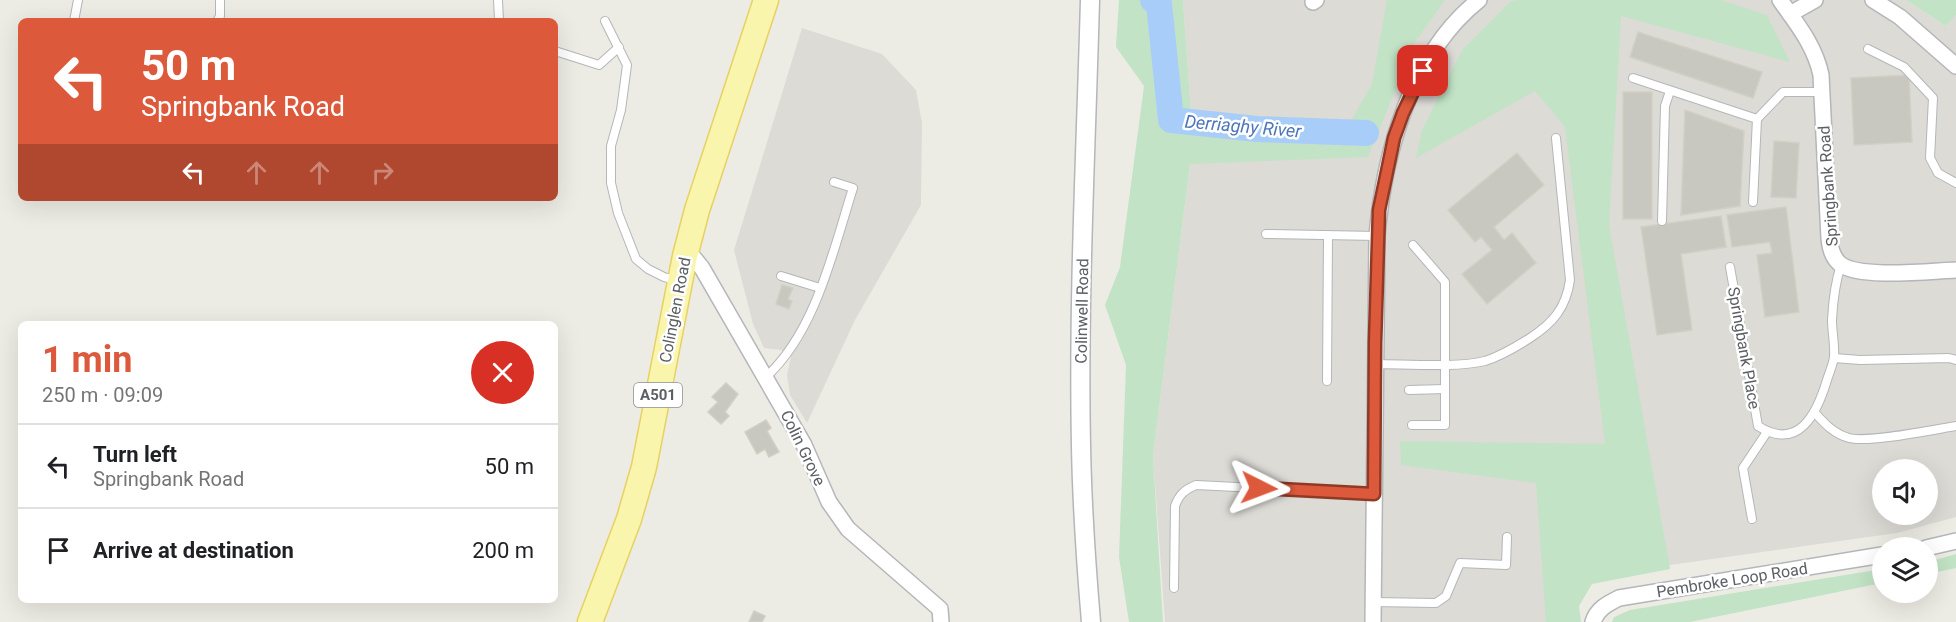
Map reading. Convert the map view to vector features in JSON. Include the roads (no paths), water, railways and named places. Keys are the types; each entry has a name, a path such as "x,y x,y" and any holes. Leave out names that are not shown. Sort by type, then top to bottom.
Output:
{"main road":[{"name":"Colinglen Road","path":"590,622 629,519 644,467 685,256 708,173 766,0"}],"street":[{"name":"Colinwell Road","path":"1090,0 1081,334 1081,444 1083,526 1091,622"},
{"path":"1372,622 1377,236 1383,184 1394,138 1403,113 1436,49 1451,28 1479,0"},
{"name":"Springbank Road","path":"1780,0 1811,44 1818,60 1823,92 1829,238 1834,258 1841,265 1856,271 1874,273 1956,270"},
{"path":"1790,14 1815,0"},
{"path":"1873,0 1900,17 1956,66"},
{"name":"Colin Grove","path":"685,256 694,258 702,268 766,377 804,445 829,502 848,529 940,609 941,622"},
{"path":"1938,545 1956,541"},
{"name":"Pembroke Loop Road","path":"1593,622 1604,606 1619,598 1872,557"}],"lane":[{"path":"75,18 78,0"},
{"path":"219,0 219,18"},
{"path":"498,0 499,18"},
{"path":"605,21 627,65 621,110 611,146 611,183 618,213 636,259 648,269 664,277 680,281"},
{"path":"558,52 599,65 619,47"},
{"path":"1868,49 1904,67 1933,98 1930,158 1938,173 1956,183"},
{"path":"1633,78 1757,119"},
{"path":"1662,221 1665,105 1670,91"},
{"path":"1753,202 1757,119 1783,92 1823,92"},
{"path":"1375,364 1445,364 1483,361 1504,353 1537,334 1552,322 1562,309 1568,295 1570,280 1556,138"},
{"path":"766,377 776,368 803,332 820,288 853,188 834,182"},
{"path":"1266,234 1377,236"},
{"path":"1326,381 1328,236"},
{"path":"1412,425 1445,425 1445,282 1413,245"},
{"name":"Springbank Place","path":"1730,267 1758,426 1767,432 1780,435 1793,433 1804,427 1815,413 1834,358 1834,293 1841,265"},
{"path":"781,276 820,288"},
{"path":"1834,358 1860,360 1949,358 1956,360"},
{"path":"1409,390 1445,390"},
{"path":"1815,413 1826,426 1851,438 1906,434 1956,426"},
{"path":"1752,519 1743,468 1767,432"},
{"path":"1174,588 1174,506 1185,489 1196,485 1374,494"},
{"path":"1373,602 1436,603 1446,596 1460,563 1506,565 1508,537"}],"waterway":[{"name":"Derriaghy River","path":"1153,0 1159,4 1171,120 1257,129 1366,133"}]}
